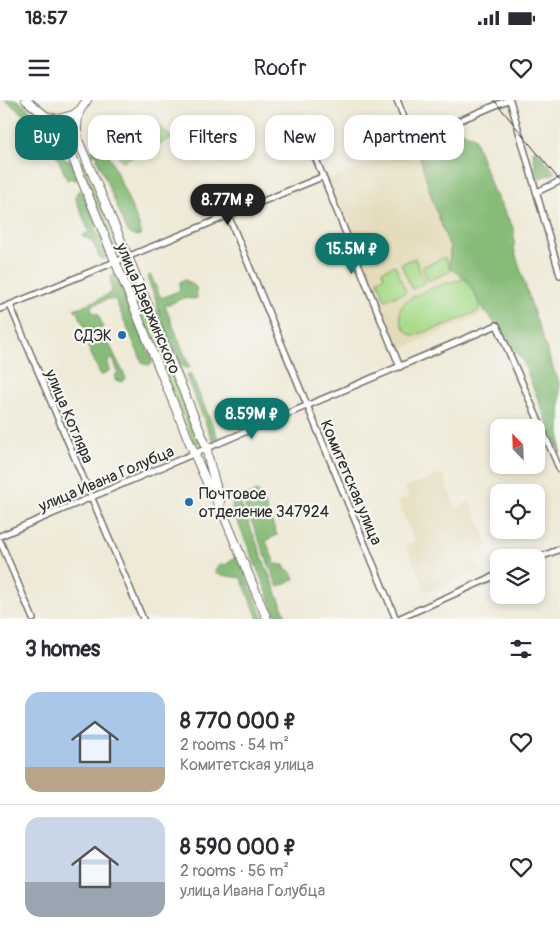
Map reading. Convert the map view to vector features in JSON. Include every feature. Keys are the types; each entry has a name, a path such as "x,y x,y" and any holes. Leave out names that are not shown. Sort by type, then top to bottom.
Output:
{"main road":[{"name":"улица Дзержинского","path":"26,100 45,115"},
{"path":"73,115 80,110 87,100"},
{"name":"улица Дзержинского","path":"80,110 76,119 78,140 207,448 222,513"},
{"name":"улица Дзержинского","path":"73,160 194,453 268,619"}],"street":[{"path":"397,100 413,140 509,100 560,275"},
{"path":"316,160 400,366"},
{"path":"0,310 322,177"},
{"path":"537,192 560,181"},
{"name":"Комитетская улица","path":"228,215 397,619"},
{"name":"улица Котляра","path":"10,305 143,619"},
{"name":"улица Ивана Голубца","path":"0,536 497,325 560,470"},
{"path":"0,541 33,619"},
{"path":"545,555 560,549"},
{"path":"397,619 490,578"}],"shaded area":[{"path":"377,160 422,160 489,312 395,352 325,182"},
{"path":"442,473 456,508 470,502 489,546 484,548 485,551 474,555 479,569 426,592 406,545 414,541 398,501 409,497 405,488"}],"green space":[{"path":"5,100 17,100 36,115 24,115"},
{"path":"160,127 170,136 170,139 160,144"},
{"path":"464,132 474,137 493,190 514,229 514,249 532,307 560,383 560,454 522,359 480,304 466,279 449,268 450,248 432,199 421,160 464,160"},
{"path":"536,149 555,173 537,179 533,151"},
{"path":"80,158 116,244 115,247 112,245 76,160"},
{"path":"59,160 71,161 78,178 76,180 71,178 67,180"},
{"path":"97,160 111,160 139,225 140,235 132,235 126,228"},
{"path":"80,190 96,223 95,232 99,234 105,247 106,254 103,260 92,241 82,236 89,232 75,197"},
{"path":"445,257 451,271 428,281 422,267"},
{"path":"415,258 425,283 412,289 401,264"},
{"path":"395,265 406,292 385,300 378,280 384,277 382,271"},
{"path":"124,268 127,268 199,441 198,444 195,443 122,271"},
{"path":"114,273 152,361 152,364 149,365 143,364 115,299 108,299 91,306 92,312 98,314 103,327 95,333 101,342 109,344 126,378 123,382 115,380 118,372 113,359 110,359 108,362 110,370 101,376 83,336 86,330 78,312 74,309 110,293 112,290 110,283"},
{"path":"149,275 161,298 179,291 180,282 184,279 196,287 197,298 183,298 165,306 190,368 180,364 158,311 157,302 147,278"},
{"path":"466,279 477,298 479,311 413,336 406,330 401,322 400,310 406,301 431,288"},
{"path":"189,373 218,438 217,440 213,441 186,376"},
{"path":"257,491 261,495 277,535 266,541 275,564 284,565 286,570 291,571 295,579 278,587 242,498"},
{"path":"239,499 287,619 278,619 232,508 233,502"},
{"path":"237,556 264,619 258,619 241,578 216,574 215,569 217,567 226,564"}],"tram line":[{"path":"494,100 560,181"}],"place":[{"name":"СДЭК","path":"122,335"},
{"name":"Почтовое отделение 347924","path":"189,502"}]}
